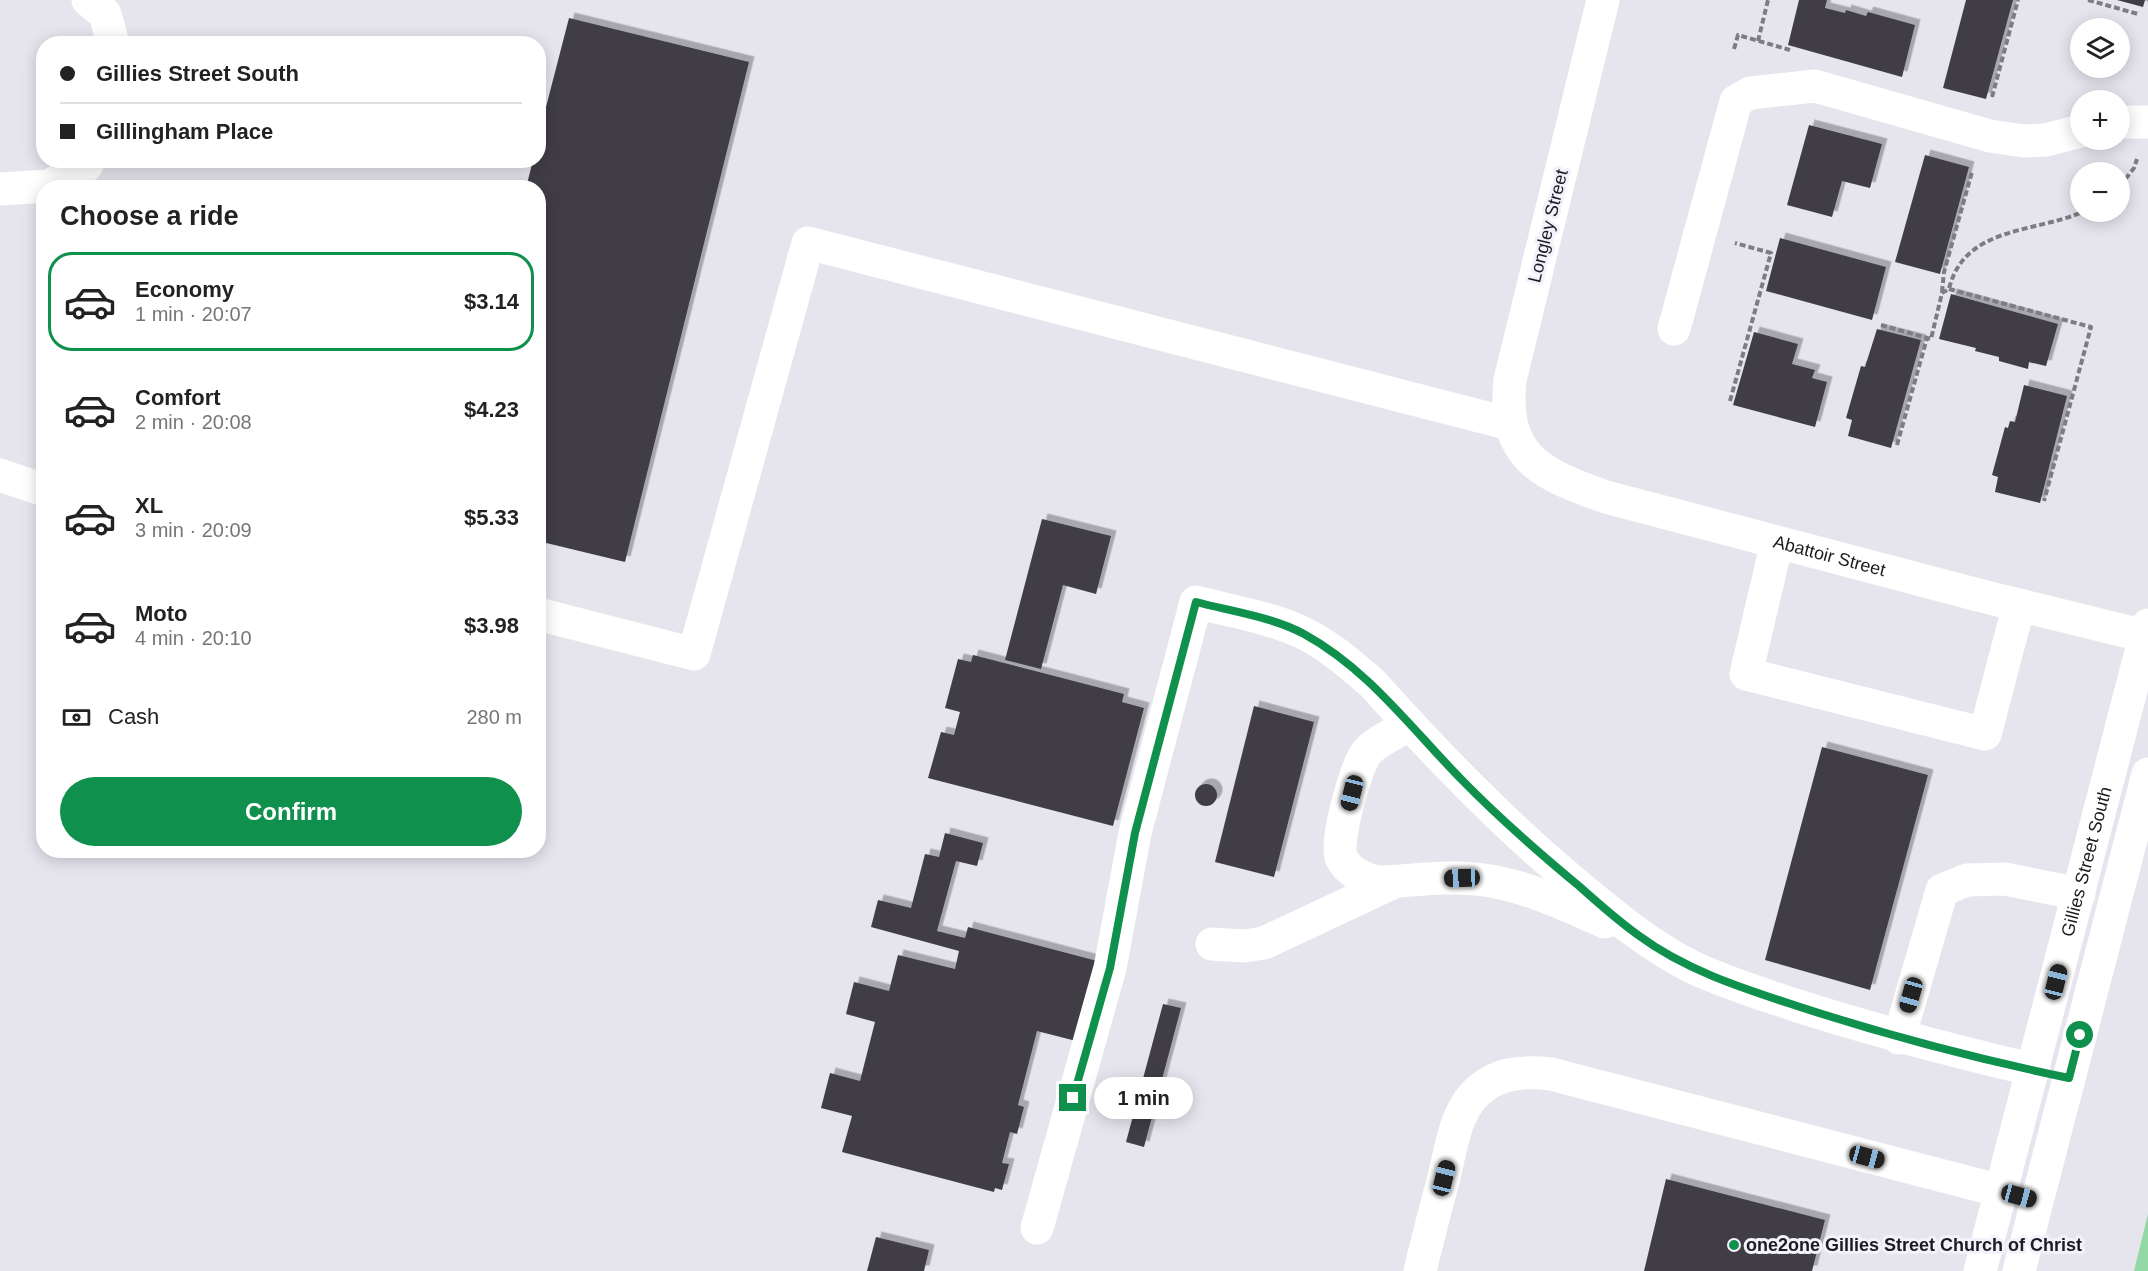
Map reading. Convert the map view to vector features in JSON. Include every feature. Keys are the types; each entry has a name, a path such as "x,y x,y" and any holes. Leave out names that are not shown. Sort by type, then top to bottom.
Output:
{"main road":[{"path":"88,0 105,14 111,36"},
{"name":"Longley Street","path":"1516,438 1508,403 1510,380 1603,0"},
{"path":"1674,329 1736,101 1750,93 1815,86 1990,136 2024,141 2046,140 2070,134"},
{"path":"2130,122 2148,122"},
{"path":"59,180 82,168"},
{"path":"0,189 36,187"},
{"path":"546,616 694,654 808,243 1516,438"},
{"name":"Abattoir Street","path":"1516,438 1544,470 1599,494 2019,606 2147,633"},
{"path":"0,475 36,487"},
{"path":"1777,542 1746,674 1985,734 2019,606"},
{"path":"1037,1228 1110,968 1135,833 1196,602 1302,632 1338,656 1372,682 1410,725 1507,824 1640,937"},
{"name":"Gillies Street South","path":"1980,1271 2147,633"},
{"path":"1410,725 1377,744 1363,758 1356,774 1339,842 1341,857 1354,873 1369,880 1394,882 1462,878 1502,883 1544,896 1640,937 1692,967 1728,982 1899,1038 2069,1078"},
{"name":"Gillies Street South","path":"2019,1271 2148,774"},
{"path":"1899,1038 1942,890 1967,880 2005,879 2079,894"},
{"path":"1212,944 1244,946 1264,943 1394,882"},
{"path":"1420,1271 1455,1133 1468,1103 1474,1095 1493,1081 1526,1071 1551,1074 2037,1201"}],"path":[{"path":"1758,40 1768,0"},
{"path":"1992,97 2018,0"},
{"path":"2088,0 2138,14"},
{"path":"1881,325 1930,339 1942,293 1944,272 1972,172"},
{"path":"1949,289 1953,274 1967,257 1989,240 2017,230 2050,224 2070,216"},
{"path":"1700,233 1771,253 1730,401"},
{"path":"1942,293 1949,289 2091,327 2044,501"},
{"path":"1897,445 1927,338"}],"green space":[{"path":"2148,1214 2148,1271 2134,1271"}],"building":[{"path":"1799,0 1827,0 1825,8 1845,13 1846,10 1866,16 1868,12 1915,25 1902,77 1788,45"},
{"path":"1966,0 2013,0 1986,99 1943,88"},
{"path":"2117,0 2145,0 2143,7"},
{"path":"569,18 749,62 625,562 546,543 546,180 528,180 531,168 546,168 546,107"},
{"path":"1809,125 1882,144 1870,188 1842,181 1832,217 1787,205"},
{"path":"1925,155 1969,167 1940,274 1895,262"},
{"path":"1780,238 1886,267 1872,320 1766,291"},
{"path":"1951,294 2058,324 2046,366 2029,362 2028,369 1999,361 1999,357 1975,351 1976,348 1939,339"},
{"path":"1877,329 1921,340 1891,448 1848,436 1852,420 1846,418 1861,366 1865,367"},
{"path":"1754,332 1798,344 1792,364 1815,370 1812,378 1827,382 1815,427 1733,405"},
{"path":"2024,385 2067,396 2040,503 1995,492 1998,477 1992,475 2005,427 2008,428 2010,421 2015,422"},
{"path":"1042,519 1111,536 1096,594 1063,585 1041,669 1005,660"},
{"path":"973,655 1124,694 1122,702 1144,708 1113,826 928,778 941,732 954,735 960,712 945,708 958,659 971,662"},
{"path":"1254,706 1314,722 1274,877 1215,862"},
{"path":"1822,747 1928,775 1870,990 1765,960"},
{"path":"1206,784 1214,787 1217,795 1214,803 1206,806 1198,803 1195,795 1198,787"},
{"path":"945,833 983,843 977,866 956,861 937,931 965,938 968,927 1101,962 1080,1042 1037,1031 1018,1105 1024,1107 1017,1134 1010,1132 1002,1163 1009,1164 1002,1190 995,1188 994,1192 842,1152 852,1116 821,1108 830,1073 860,1081 875,1022 846,1014 854,982 889,991 898,955 955,969 959,951 871,927 878,900 911,908 925,854 939,857"},
{"path":"1163,1004 1181,1008 1144,1147 1126,1142"},
{"name":"one2one Gillies Street Church of Christ","path":"1666,1179 1825,1220 1812,1271 1644,1271"},
{"path":"876,1237 929,1250 924,1271 867,1271"}],"place":[{"name":"one2one Gillies Street Church of Christ","path":"1734,1245"}],"route":[{"path":"1073,1098 1110,968 1135,833 1196,602 1302,632 1338,656 1372,682 1460,778 1551,863 1640,937 1692,967 1749,990 1899,1038 2069,1078 2080,1035"}]}
